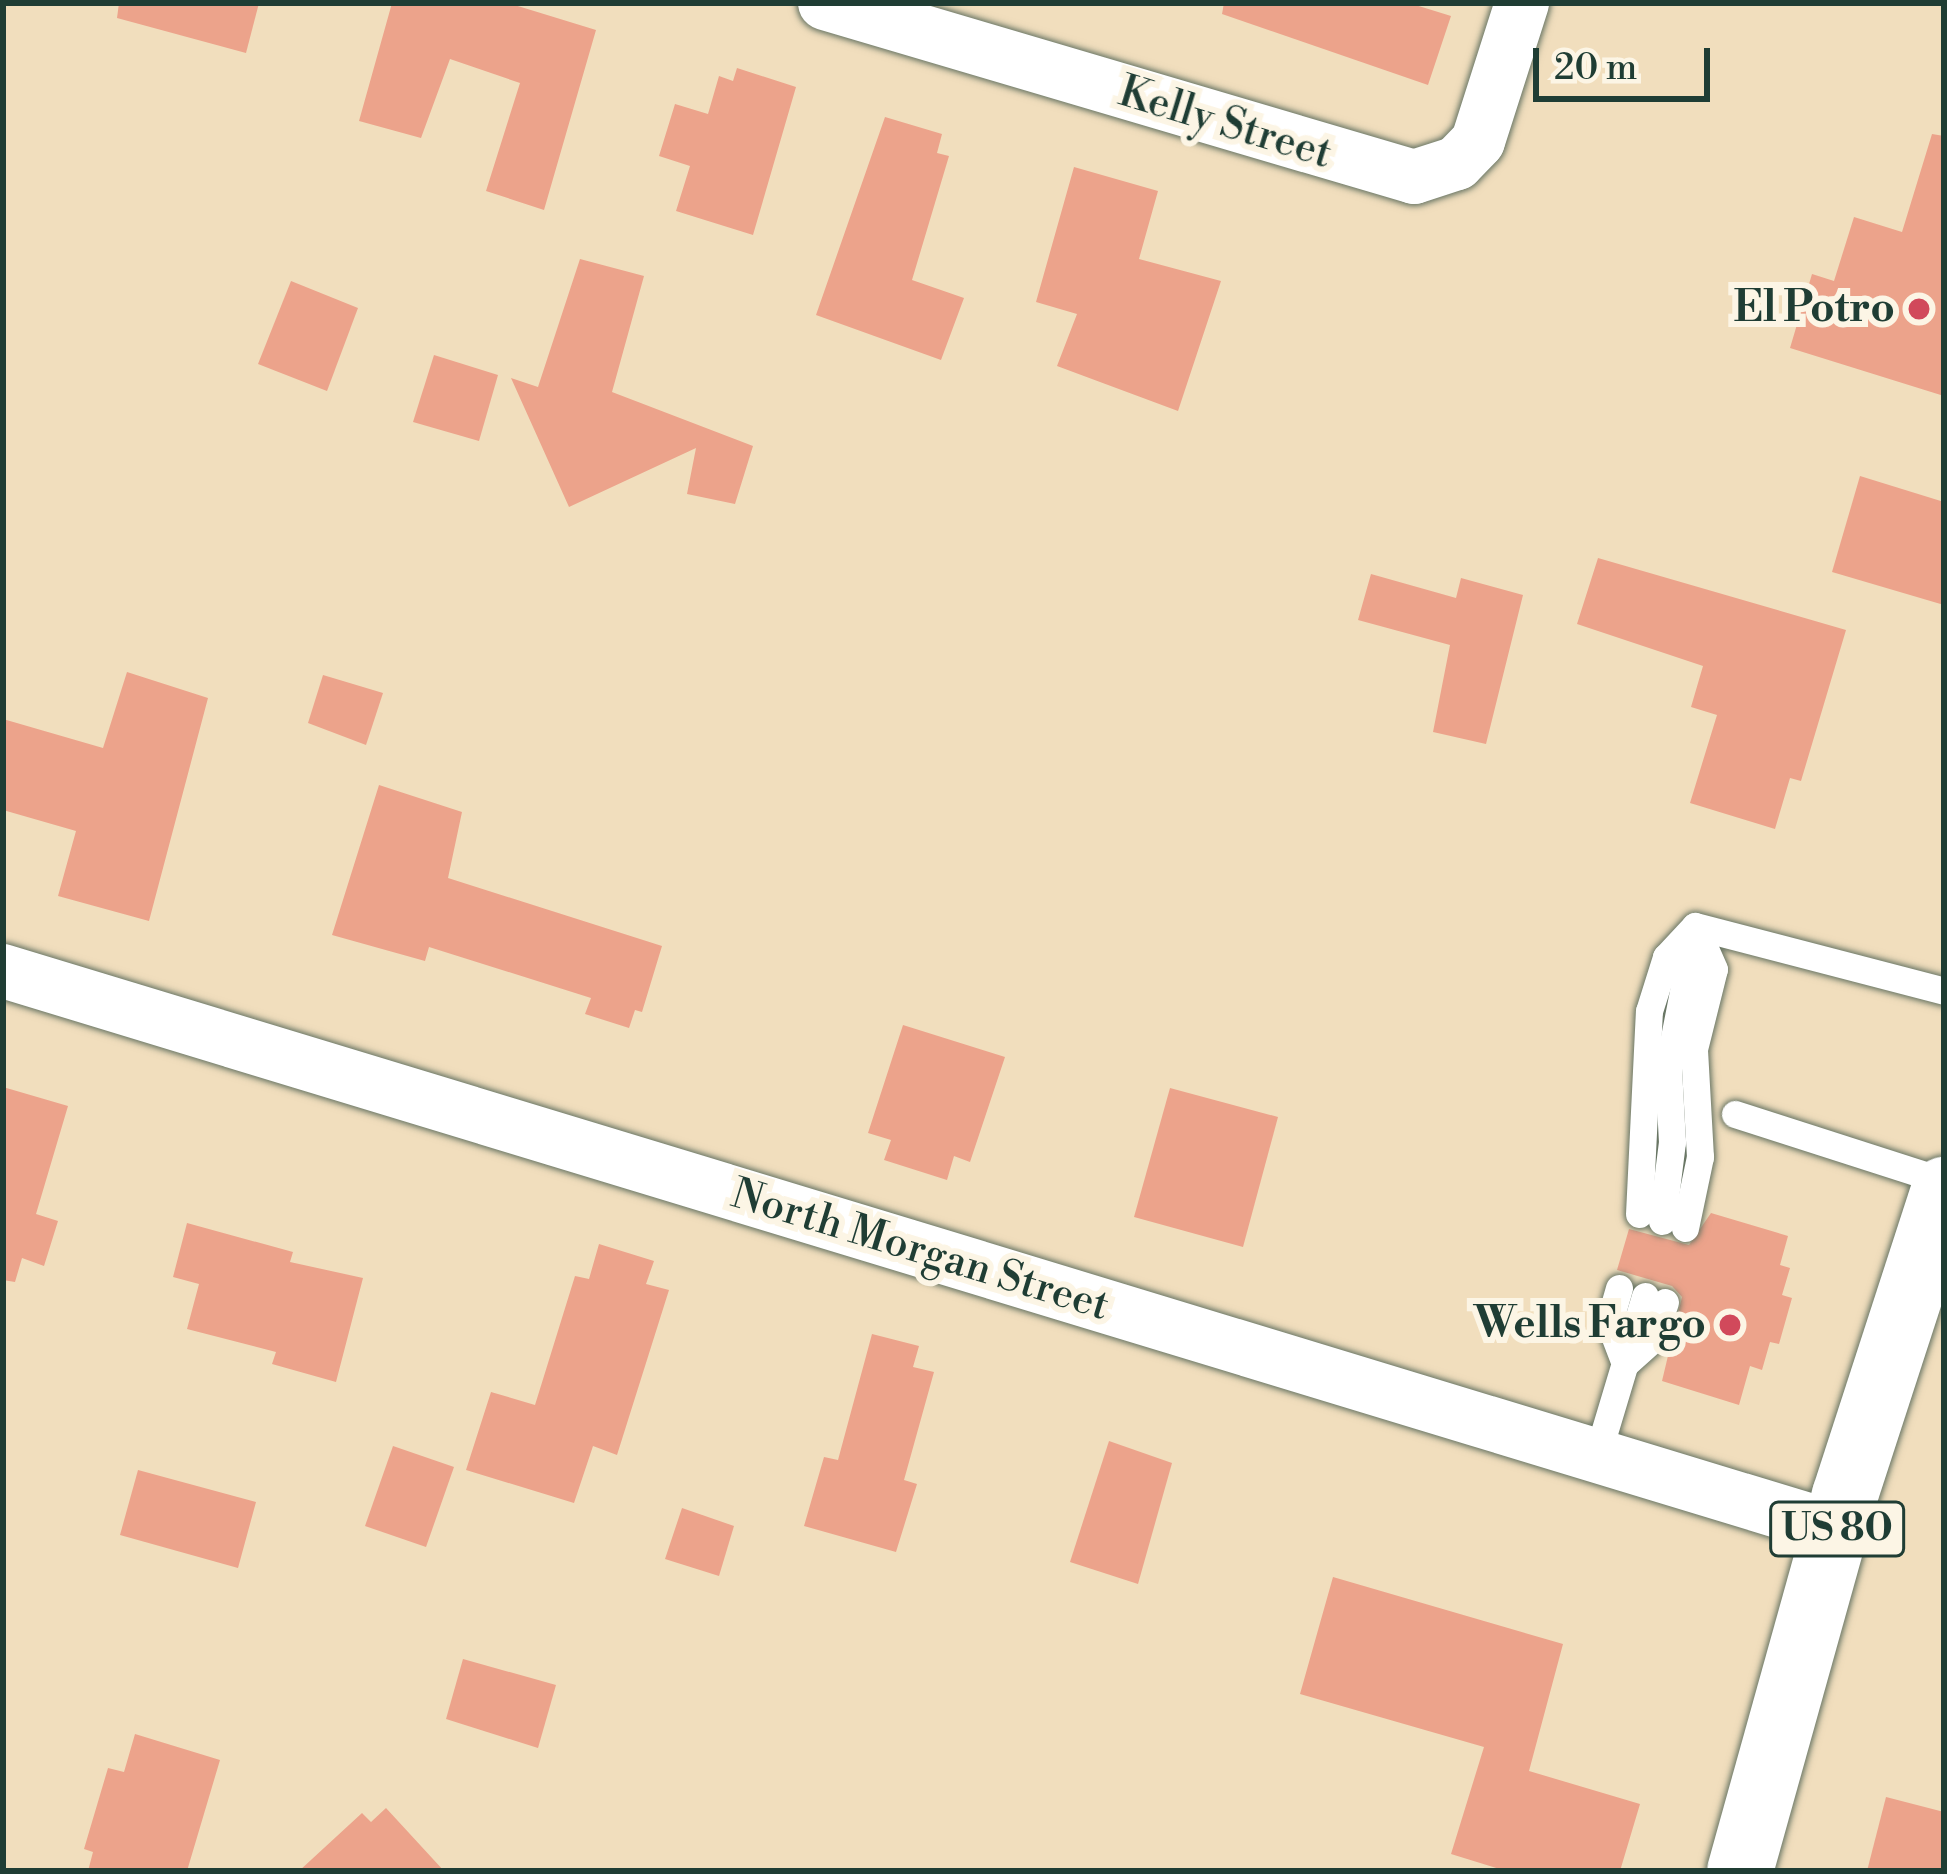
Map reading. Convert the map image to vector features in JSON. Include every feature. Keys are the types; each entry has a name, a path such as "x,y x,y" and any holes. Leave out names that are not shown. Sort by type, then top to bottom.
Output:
{"main road":[{"name":"US 80","path":"1740,1871 1837,1528 1944,1190"}],"street":[{"name":"Kelly Street","path":"825,3 1414,177 1457,164 1478,141 1522,3"},
{"name":"North Morgan Street","path":"3,971 1837,1528"}],"lane":[{"path":"1695,926 1944,991"},
{"path":"1695,926 1714,969 1694,1049 1700,1157 1662,1221 1649,1011 1666,957 1695,926"},
{"path":"1735,1114 1944,1181"},
{"path":"1597,1456 1625,1364 1652,1340 1643,1295 1609,1322 1625,1364"}],"building":[{"path":"119,3 259,3 246,53 117,18"},
{"path":"392,3 508,3 596,30 544,210 486,191 520,83 450,59 421,138 359,121"},
{"path":"1224,3 1409,3 1451,16 1428,85 1222,14"},
{"path":"737,68 796,87 753,235 676,211 690,166 659,156 675,104 708,114 719,76 733,81"},
{"path":"885,117 942,134 937,153 949,156 912,280 964,298 941,360 816,315"},
{"path":"1932,134 1944,136 1944,396 1790,348 1812,274 1834,281 1854,217 1902,232"},
{"path":"1074,167 1158,191 1139,259 1221,281 1178,411 1057,366 1077,314 1036,302"},
{"path":"580,259 644,276 612,392 753,446 735,504 687,494 696,448 569,507 511,378 538,387"},
{"path":"291,281 358,308 327,391 258,364"},
{"path":"434,355 498,375 479,441 413,422"},
{"path":"1860,476 1944,502 1944,605 1832,572"},
{"path":"1598,558 1846,630 1801,781 1790,778 1775,829 1690,803 1717,715 1691,707 1703,666 1577,624"},
{"path":"1371,574 1456,598 1461,578 1523,595 1486,744 1433,732 1450,645 1358,620"},
{"path":"127,672 208,698 149,921 58,896 76,831 3,810 3,719 103,748"},
{"path":"323,675 383,693 366,745 308,723"},
{"path":"379,785 462,812 448,878 662,946 642,1012 635,1010 629,1028 585,1014 591,998 429,947 425,961 332,935"},
{"path":"903,1025 1005,1057 970,1162 954,1156 947,1180 884,1160 891,1140 868,1133"},
{"path":"3,1087 68,1106 36,1214 58,1221 44,1266 22,1258 15,1282 3,1280"},
{"path":"1170,1088 1278,1117 1243,1247 1134,1217"},
{"name":"Wells Fargo","path":"1711,1213 1788,1236 1780,1265 1790,1268 1782,1295 1792,1298 1779,1344 1770,1342 1762,1370 1750,1366 1739,1405 1662,1381 1682,1297 1672,1286 1617,1270 1629,1229 1689,1245"},
{"path":"187,1223 293,1252 290,1262 363,1278 336,1382 272,1364 276,1352 187,1329 199,1284 173,1277"},
{"path":"599,1244 654,1261 646,1284 669,1290 617,1455 593,1446 574,1503 466,1470 491,1392 535,1405 575,1276 589,1279"},
{"path":"872,1334 919,1346 913,1367 934,1372 904,1480 917,1484 896,1552 804,1526 824,1457 838,1460"},
{"path":"1109,1441 1172,1463 1138,1584 1070,1562"},
{"path":"393,1446 454,1467 426,1547 365,1526"},
{"path":"138,1470 256,1502 238,1568 120,1535"},
{"path":"682,1508 734,1526 719,1576 665,1559"},
{"path":"1333,1577 1563,1644 1529,1771 1640,1804 1620,1871 1506,1871 1451,1854 1484,1747 1300,1694"},
{"path":"463,1659 556,1685 538,1748 446,1719"},
{"path":"135,1734 220,1760 187,1871 88,1871 93,1852 84,1849 108,1768 124,1772"},
{"path":"1886,1797 1944,1812 1944,1871 1867,1871"},
{"path":"386,1808 444,1871 299,1871 362,1813 371,1822"}],"place":[{"name":"El Potro","path":"1919,309"},
{"name":"Wells Fargo","path":"1730,1325"}]}
